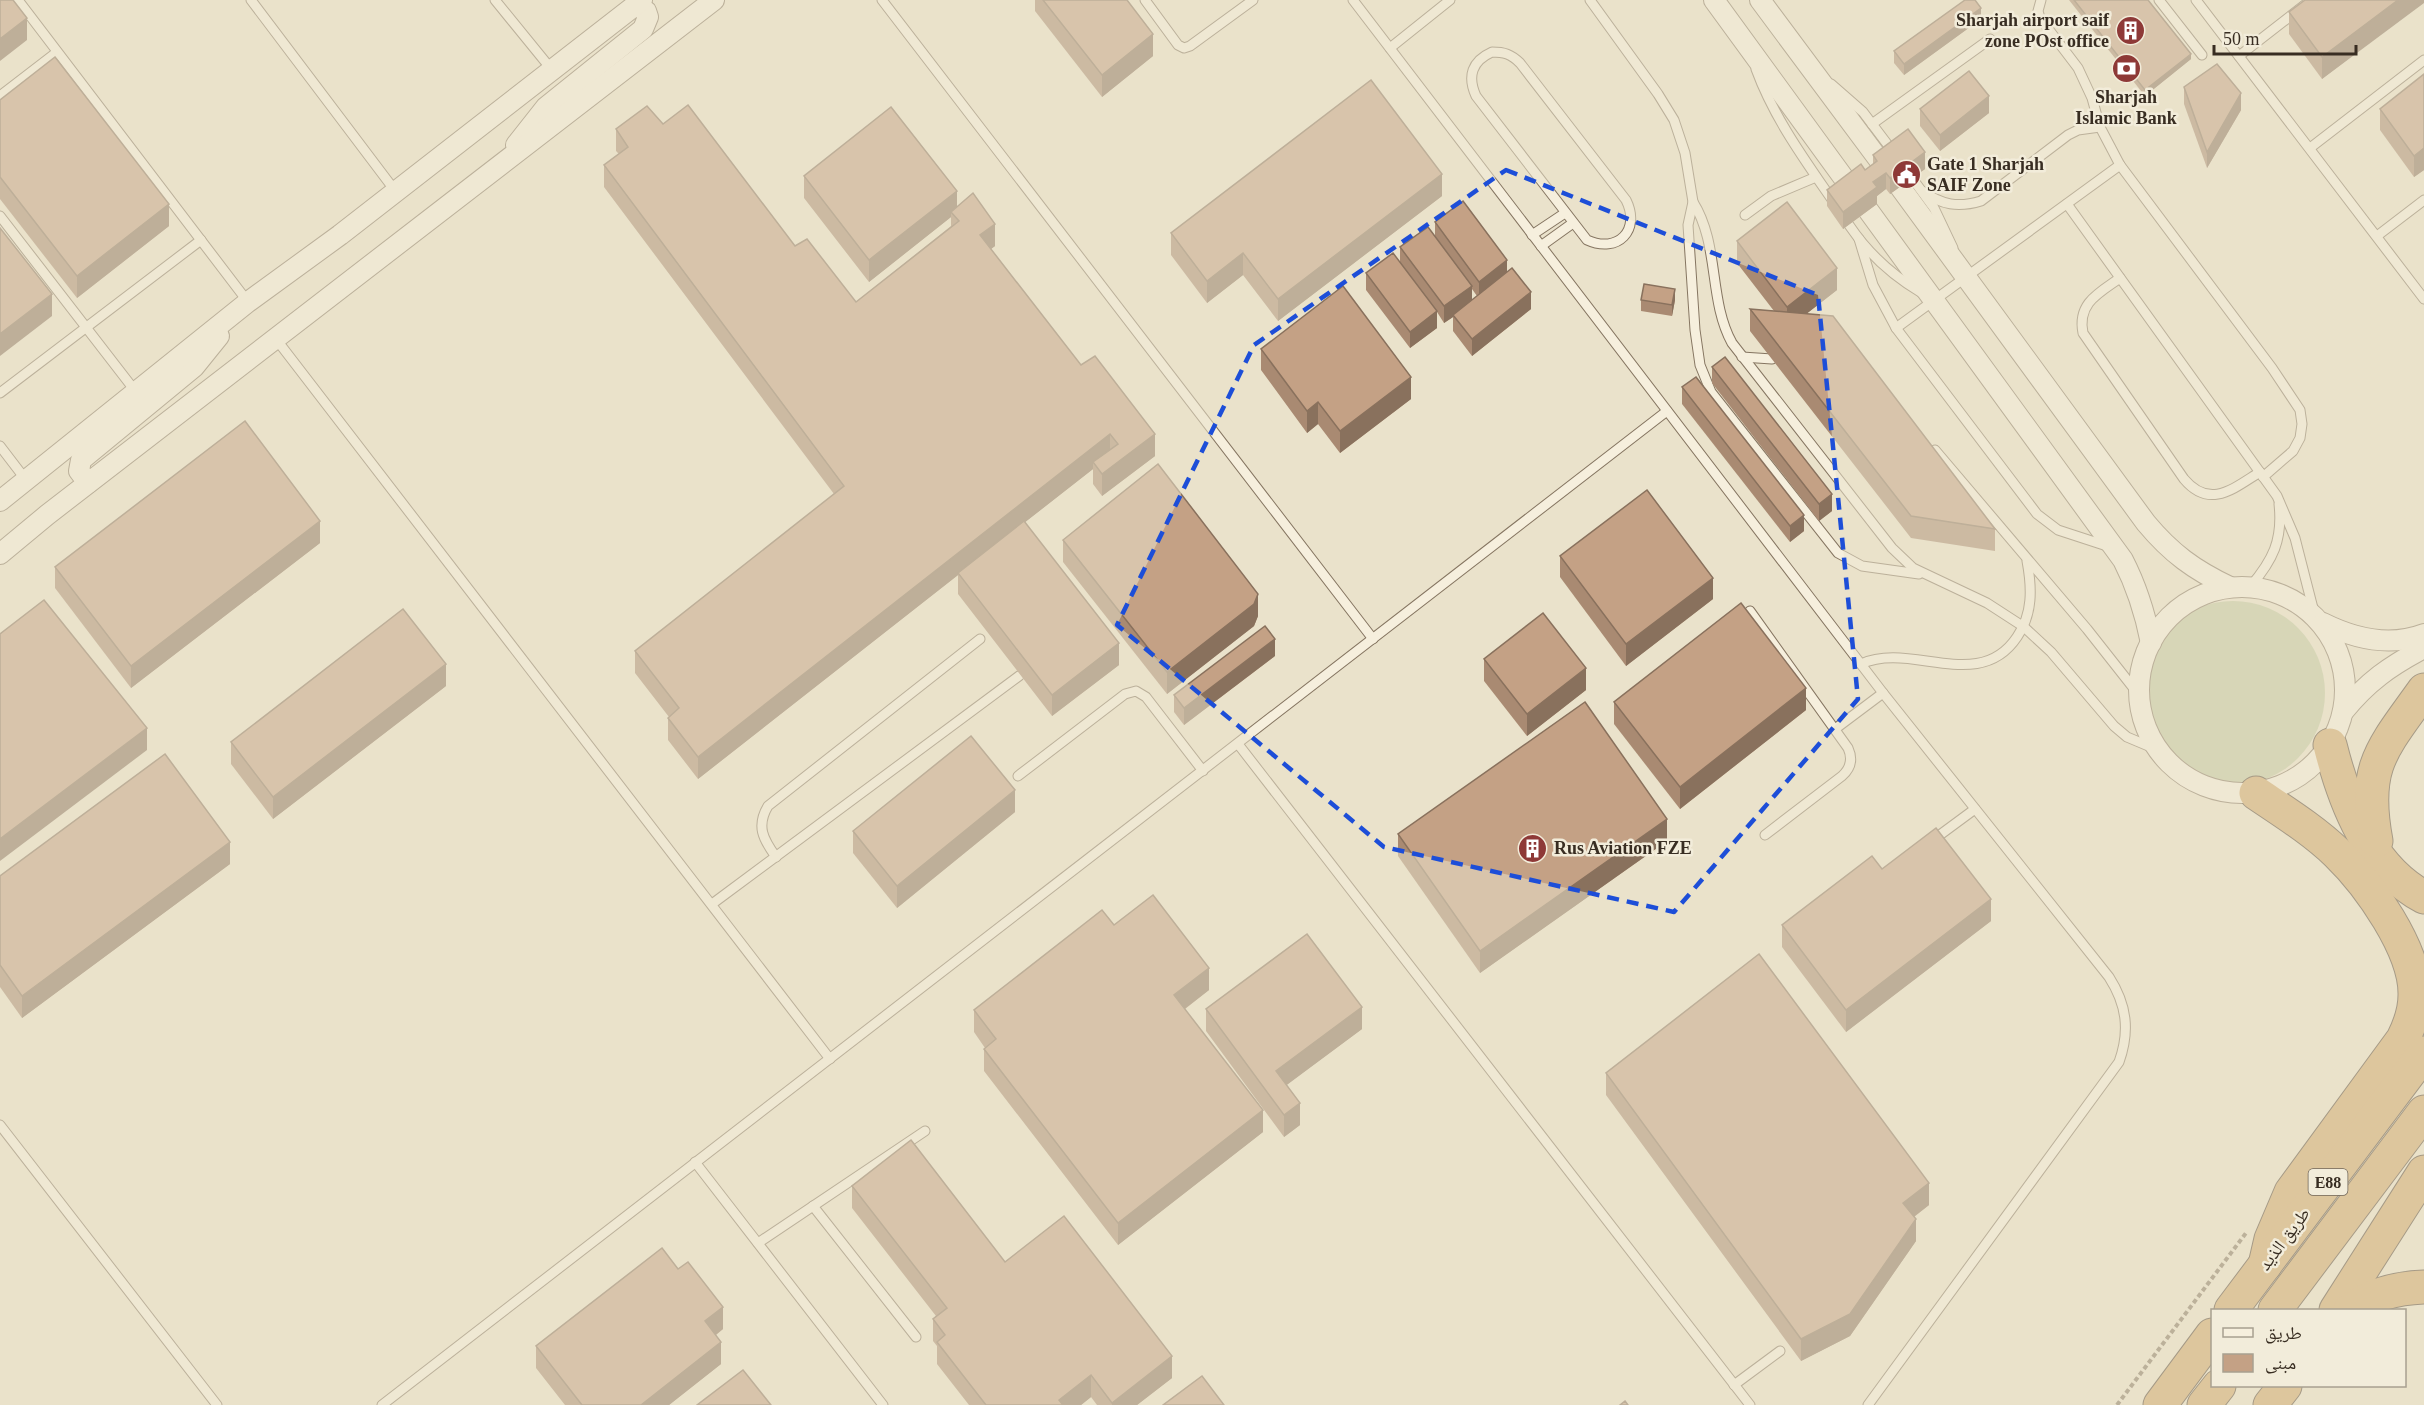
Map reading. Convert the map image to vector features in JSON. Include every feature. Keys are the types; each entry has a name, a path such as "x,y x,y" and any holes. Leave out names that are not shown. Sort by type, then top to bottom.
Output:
{"highway":[{"path":"2380,857 2370,810 2371,784 2377,760 2424,690"},
{"path":"2330,745 2338,780 2349,807 2380,857 2399,879 2424,897"},
{"path":"2256,793 2312,831 2338,853 2360,878 2380,905 2397,935 2410,966 2415,995 2410,1025 2403,1039 2291,1192 2271,1239 2265,1264"},
{"name":"طريق الذيد","path":"2232,1309 2424,1053"},
{"name":"طريق الذيد","path":"2276,1309 2424,1112"},
{"path":"2337,1309 2424,1172"},
{"path":"2353,1309 2381,1293 2406,1287 2424,1287"},
{"path":"2160,1405 2211,1336"},
{"path":"2204,1405 2218,1387"},
{"path":"2270,1405 2283,1387"}],"street":[{"path":"0,554 88,483 714,0"},
{"path":"1714,0 1851,188"},
{"path":"1760,0 1816,76 1889,159"},
{"path":"0,501 248,302 396,192 639,2 648,17 643,29 546,107 521,138 509,158"},
{"path":"1906,182 1967,277 2157,536 2183,561 2205,576 2230,587"},
{"path":"1868,210 2123,560 2146,614 2151,643"},
{"path":"88,483 79,471 81,460 194,367 229,319"},
{"path":"2318,619 2334,642 2343,664 2346,688 2343,712 2330,745 2316,763 2299,777 2278,787 2256,793 2234,793 2212,789 2191,780 2173,767 2158,750 2148,733 2139,694 2141,668 2151,643 2162,626 2175,611 2192,600 2230,587 2250,587 2285,596 2343,633 2367,640 2393,641 2424,634"},
{"path":"2343,712 2372,680 2389,667 2424,648"}],"lane":[{"path":"18,0 248,302"},
{"path":"251,0 396,192"},
{"path":"495,0 552,70"},
{"path":"882,0 1373,639"},
{"path":"1145,0 1178,45 1184,48 1253,0"},
{"path":"1353,0 1883,693 2119,992 2125,1009 2127,1027 2125,1045 2119,1062 1868,1405"},
{"path":"1390,48 1450,0"},
{"path":"1590,0 1658,94 1674,120 1685,153 1693,202 1707,229 1717,302 1724,328 1742,357 1892,548 1913,568 1987,603 2024,627 2051,652 2114,726 2127,737 2158,750"},
{"path":"2041,0 2038,11 2040,18 2078,68 2092,98 2100,127 2120,165 2272,368 2300,410 2301,431 2293,451 2261,474 2219,495 2199,492 2184,479 2083,333 2080,322 2087,303 2120,278"},
{"path":"2159,0 2202,55"},
{"path":"2196,0 2423,296"},
{"path":"2239,56 2312,0"},
{"path":"1872,124 1990,39"},
{"path":"1747,45 1776,114 1833,201"},
{"path":"0,96 57,52"},
{"path":"1492,52 1502,52 1513,56 1520,63 1626,200 1631,210 1632,222 1628,232 1620,240 1609,245 1598,245 1587,240 1573,223 1476,96 1471,86 1471,75 1474,65 1482,57 1492,52"},
{"path":"2310,148 2424,60"},
{"path":"1816,76 1849,98 1872,124 1889,159"},
{"path":"1906,182 1936,201 1952,205 1981,201 2068,135 2078,130 2100,127"},
{"path":"1896,328 2120,165"},
{"path":"1745,215 1771,196 1816,177"},
{"path":"1922,191 1944,227 1967,277"},
{"path":"2377,236 2424,200"},
{"path":"1693,202 1688,225 1693,316 1700,365 1711,392 1838,553 1862,566 1927,575"},
{"path":"2067,204 2277,496 2295,538 2318,619"},
{"path":"1532,235 1565,213"},
{"path":"0,216 136,392"},
{"path":"1541,246 1573,223"},
{"path":"1849,225 1858,239 1890,271 1934,301"},
{"path":"1858,239 1873,285 1896,328 2037,514 2058,530 2114,549"},
{"path":"0,393 201,240"},
{"path":"276,339 830,1059"},
{"path":"1742,357 1772,359"},
{"path":"382,1405 1667,411"},
{"path":"1928,442 2087,629 2139,694"},
{"path":"0,446 26,480"},
{"path":"2250,587 2266,568 2277,546 2281,521 2277,496"},
{"path":"1861,664 1889,657 1972,665 1993,659 2012,646 2024,627 2030,605 2031,582 2026,559"},
{"path":"1750,611 1851,754 1847,772 1765,835"},
{"path":"776,857 762,834 763,814 768,806 980,639"},
{"path":"712,904 1018,676"},
{"path":"1018,776 1125,693 1136,691 1146,697 1203,771"},
{"path":"1834,729 1883,693"},
{"path":"1238,744 1750,1405"},
{"path":"1925,845 1975,809"},
{"path":"0,1125 217,1405"},
{"path":"758,1243 925,1131"},
{"path":"695,1162 883,1405"},
{"path":"813,1206 916,1337"},
{"path":"1734,1385 1780,1351"}],"path":[{"path":"2117,1405 2250,1227"}],"highlighted area":[{"path":"1506,170 1818,295 1858,699 1674,912 1384,847 1117,625 1254,345"}],"green space":[{"path":"2233,601 2268,608 2298,628 2318,658 2325,693 2318,728 2298,758 2268,778 2233,785 2198,778 2168,758 2148,728 2141,693 2148,658 2168,628 2198,608"}],"building":[{"path":"0,0 13,0 27,18 0,39"},
{"path":"1043,0 1127,0 1153,34 1102,75"},
{"path":"1965,0 1975,0 1981,8 1904,64 1894,51"},
{"name":"Sharjah airport saif zone POst office","path":"2074,0 2148,0 2191,54 2145,90"},
{"path":"2305,0 2398,0 2322,57 2289,12"},
{"path":"55,57 169,204 77,276 0,177 0,100"},
{"path":"2217,64 2241,93 2207,152 2184,87"},
{"path":"1969,71 1989,96 1940,135 1920,109"},
{"path":"2424,74 2424,148 2414,156 2380,109"},
{"path":"1371,80 1442,174 1278,299 1243,253 1207,281 1171,233"},
{"path":"688,105 795,246 807,239 856,302 959,221 951,212 973,193 995,224 980,235 1081,365 1095,356 1155,434 1102,474 1093,462 1118,444 1110,434 698,757 668,718 679,708 635,651 844,486 604,165 628,147 616,129 647,106 663,124"},
{"path":"891,107 957,191 869,260 804,176"},
{"path":"1908,129 1925,152 1890,178 1886,173 1873,182 1877,187 1843,212 1827,190 1861,164 1865,170 1877,161 1873,155"},
{"path":"1463,201 1507,260 1479,282 1435,222"},
{"path":"1787,202 1837,268 1787,307 1737,241"},
{"path":"1428,227 1472,286 1444,306 1400,247"},
{"path":"0,228 52,294 0,334"},
{"path":"1393,253 1437,311 1410,332 1366,273"},
{"path":"1512,268 1531,292 1472,339 1453,315"},
{"path":"1644,284 1675,289 1672,305 1641,300"},
{"path":"1343,286 1411,377 1340,431 1318,402 1307,411 1261,349"},
{"path":"1750,309 1833,316 1995,529 1911,516"},
{"path":"1725,357 1832,494 1819,504 1712,367"},
{"path":"1696,377 1804,515 1790,526 1682,387"},
{"path":"245,421 320,521 131,666 55,567"},
{"path":"1158,464 1258,594 1254,604 1167,672 1063,540"},
{"path":"1647,490 1713,578 1626,644 1560,556"},
{"path":"1024,521 1119,643 1052,695 958,573"},
{"path":"44,600 147,728 0,839 0,634"},
{"path":"1741,603 1806,688 1680,787 1614,702"},
{"path":"403,609 446,664 273,797 231,742"},
{"path":"1543,613 1586,668 1527,714 1484,659"},
{"path":"1265,626 1275,639 1184,708 1174,695"},
{"name":"Rus Aviation FZE","path":"1585,702 1667,819 1480,951 1398,834"},
{"path":"971,736 1015,790 897,886 853,831"},
{"path":"165,754 230,842 22,996 0,965 0,876"},
{"path":"1936,828 1991,899 1846,1010 1782,925 1872,856 1882,869"},
{"path":"1153,895 1209,968 1174,995 1263,1110 1118,1223 984,1049 996,1039 974,1010 1102,910 1114,925"},
{"path":"1307,934 1362,1007 1276,1071 1300,1103 1284,1115 1206,1009"},
{"path":"1759,954 1929,1183 1903,1203 1916,1219 1850,1314 1801,1339 1606,1073"},
{"path":"911,1140 1005,1262 1064,1216 1172,1356 1112,1403 1091,1375 1059,1400 1063,1405 986,1405 937,1342 945,1335 933,1319 947,1308 852,1186"},
{"path":"662,1248 678,1269 688,1262 723,1307 705,1321 721,1342 641,1405 582,1405 536,1346"},
{"path":"743,1370 771,1405 697,1405"},
{"path":"1202,1376 1224,1405 1163,1405"}],"place":[{"name":"Sharjah airport saif zone POst office","path":"2130,30"},
{"name":"Sharjah Islamic Bank","path":"2126,68"},
{"name":"Gate 1 Sharjah SAIF Zone","path":"1906,174"},
{"name":"Rus Aviation FZE","path":"1533,848"}]}
